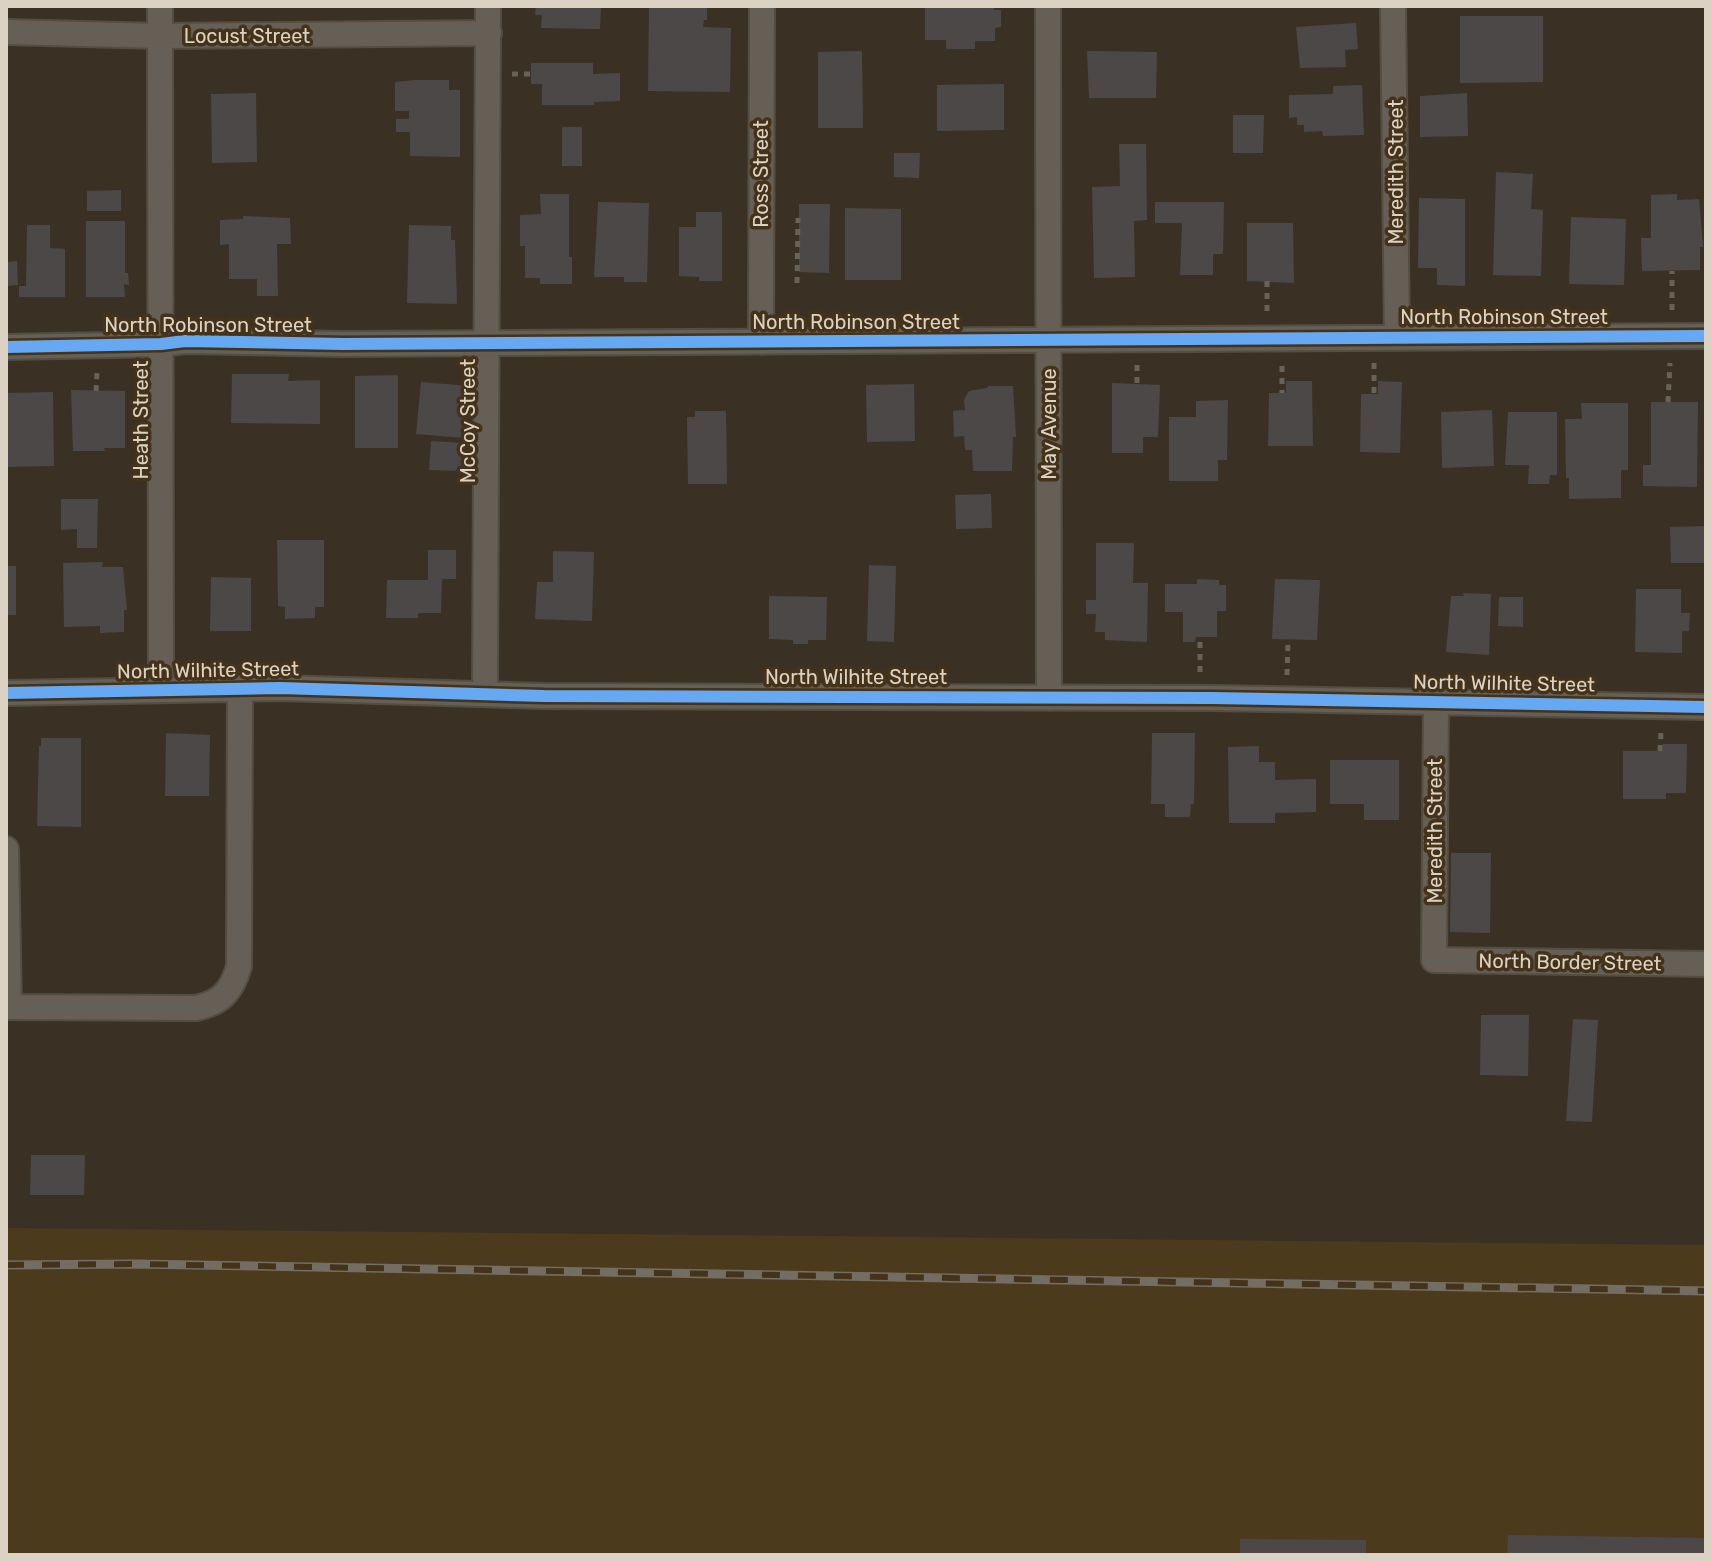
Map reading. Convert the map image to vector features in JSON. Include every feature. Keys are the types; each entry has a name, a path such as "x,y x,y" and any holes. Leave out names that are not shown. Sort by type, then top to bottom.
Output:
{"street":[{"name":"Heath Street","path":"160,6 161,689"},
{"name":"McCoy Street","path":"485,693 488,6"},
{"name":"Ross Street","path":"761,342 762,6"},
{"name":"May Avenue","path":"1048,6 1049,698"},
{"name":"Meredith Street","path":"1393,6 1397,337"},
{"name":"Locust Street","path":"6,32 160,36 489,33"},
{"name":"North Robinson Street","path":"6,347 185,341 302,344 1706,336"},
{"name":"North Wilhite Street","path":"6,693 240,688 544,696 1049,698 1706,707"},
{"path":"6,849 8,1007 178,1008 212,1005 226,995 235,981 239,966 240,688"},
{"name":"Meredith Street","path":"1434,960 1436,702"},
{"name":"North Border Street","path":"1434,960 1706,964"}],"path":[{"path":"797,283 798,218"},
{"path":"1672,271 1673,336"},
{"path":"1267,281 1267,313"},
{"path":"1373,361 1374,394"},
{"path":"1668,402 1670,361"},
{"path":"1282,362 1282,393"},
{"path":"1137,363 1137,384"}],"shaded area":[{"path":"6,1228 1706,1245 1706,1555 6,1555"}],"building":[{"path":"536,6 601,6 600,29 541,28 542,15 535,15"},
{"path":"649,6 707,6 707,20 704,20 703,27 731,28 730,92 648,91"},
{"path":"994,6 994,10 1001,10 1001,27 995,28 995,41 975,41 975,49 946,49 946,40 925,40 925,7"},
{"path":"1460,16 1543,16 1543,82 1460,83"},
{"path":"1356,23 1358,49 1345,50 1346,67 1300,68 1296,27"},
{"path":"862,51 863,128 818,128 818,52"},
{"path":"1087,51 1157,52 1156,98 1089,98"},
{"path":"531,63 593,63 593,74 620,73 620,101 594,102 594,105 542,105 542,84 531,84"},
{"path":"449,80 449,90 460,90 460,157 410,156 410,132 396,132 396,119 409,119 409,111 395,111 395,82"},
{"path":"1004,84 1004,130 937,131 937,85"},
{"path":"1362,85 1364,135 1323,136 1322,131 1304,132 1304,125 1297,125 1297,117 1289,118 1289,95 1333,94 1333,86"},
{"path":"256,93 257,162 212,163 211,94"},
{"path":"1467,93 1468,136 1420,137 1420,96"},
{"path":"1233,115 1264,115 1263,153 1233,153"},
{"path":"562,127 582,127 582,166 562,166"},
{"path":"1119,144 1146,144 1147,220 1134,221 1135,277 1094,278 1092,187 1120,186"},
{"path":"894,153 920,153 919,178 894,177"},
{"path":"1496,172 1533,174 1531,209 1543,210 1541,276 1493,275"},
{"path":"121,190 121,211 87,211 87,191"},
{"path":"540,194 569,194 572,284 540,284 540,278 525,278 525,246 520,246 520,215 541,214"},
{"path":"1677,194 1677,200 1699,199 1703,247 1700,247 1700,270 1642,271 1641,238 1651,238 1651,195"},
{"path":"1419,198 1465,199 1465,286 1437,285 1437,268 1418,268"},
{"path":"598,202 649,203 647,282 624,282 624,277 594,277"},
{"path":"1155,202 1224,202 1223,254 1213,254 1213,275 1180,275 1182,223 1155,223"},
{"path":"799,204 830,204 829,273 799,272"},
{"path":"845,208 901,209 901,280 845,280"},
{"path":"696,212 722,212 722,281 699,281 699,277 679,276 679,227 696,227"},
{"path":"243,216 290,218 291,244 277,244 278,296 257,296 257,279 229,279 229,244 220,245 220,220 243,219"},
{"path":"1571,217 1626,219 1624,285 1569,284"},
{"path":"86,221 125,221 125,273 128,273 129,285 124,284 125,297 86,297"},
{"path":"1247,223 1293,223 1294,283 1247,281"},
{"path":"27,225 50,225 50,248 65,249 65,297 19,297 19,286 26,286"},
{"path":"409,225 451,226 451,240 455,240 457,304 407,303"},
{"path":"17,261 18,285 6,286 6,262"},
{"path":"232,374 289,374 288,381 320,380 320,424 231,423"},
{"path":"398,375 398,448 355,448 355,376"},
{"path":"1286,381 1312,381 1313,446 1268,446 1269,393 1286,393"},
{"path":"1378,381 1402,382 1400,453 1360,452 1361,394 1378,394"},
{"path":"421,382 469,386 464,438 416,434"},
{"path":"1112,383 1160,385 1158,437 1143,437 1143,453 1112,453"},
{"path":"914,384 915,441 867,442 866,385"},
{"path":"988,386 1013,386 1016,437 1013,437 1012,471 973,471 972,450 965,450 964,436 954,437 953,411 965,410 964,400 969,391"},
{"path":"71,390 125,391 125,448 73,451"},
{"path":"53,392 54,466 6,467 6,393"},
{"path":"1228,400 1227,460 1218,460 1218,481 1169,481 1169,417 1196,417 1196,401"},
{"path":"1651,402 1698,402 1697,487 1643,486 1643,465 1651,465"},
{"path":"1581,403 1628,403 1628,470 1621,470 1621,498 1569,499 1565,419 1582,419"},
{"path":"1492,410 1494,466 1442,468 1441,412"},
{"path":"695,411 726,411 727,484 688,484 687,417 695,417"},
{"path":"1508,412 1557,412 1557,475 1550,475 1549,484 1528,484 1529,465 1505,465"},
{"path":"431,441 463,443 462,471 429,470"},
{"path":"991,494 992,528 956,529 955,495"},
{"path":"61,499 98,499 97,548 77,548 77,529 61,530"},
{"path":"1706,526 1706,563 1671,563 1670,527"},
{"path":"277,540 324,540 324,607 315,607 315,618 285,619 285,607 278,606"},
{"path":"1096,543 1134,543 1133,583 1148,583 1147,642 1105,640 1105,632 1095,632 1096,614 1086,614 1086,600 1096,600"},
{"path":"428,550 456,550 456,579 442,579 441,613 418,613 418,618 386,618 387,580 428,580"},
{"path":"553,551 594,552 592,621 535,619 537,582 553,582"},
{"path":"103,562 102,567 123,567 127,610 124,610 124,632 100,633 100,626 64,627 63,563"},
{"path":"869,565 896,566 894,642 867,641"},
{"path":"6,566 16,566 16,615 6,615"},
{"path":"211,577 251,578 251,631 210,631"},
{"path":"1197,579 1219,580 1219,585 1226,585 1226,611 1217,611 1217,637 1196,637 1195,642 1183,642 1183,612 1165,612 1165,584 1197,584"},
{"path":"1275,579 1320,580 1317,640 1272,639"},
{"path":"1636,589 1681,589 1681,613 1690,613 1689,631 1682,631 1682,653 1635,652"},
{"path":"1463,593 1491,594 1489,655 1446,652 1451,596 1464,596"},
{"path":"769,596 827,597 826,640 793,644 793,640 769,639"},
{"path":"1499,597 1523,597 1523,627 1498,626"},
{"path":"166,733 210,735 209,796 165,796"},
{"path":"1152,733 1195,733 1194,804 1191,804 1190,817 1165,817 1165,804 1151,804"},
{"path":"41,738 81,738 81,827 37,826"},
{"path":"1663,744 1687,744 1686,793 1666,793 1666,799 1623,799 1623,751 1663,751"},
{"path":"1259,746 1259,762 1275,762 1275,780 1316,779 1316,812 1275,813 1275,823 1229,823 1228,747"},
{"path":"1330,760 1399,760 1399,820 1364,820 1364,804 1330,804"},
{"path":"1451,853 1491,853 1490,933 1450,932"},
{"path":"1481,1015 1529,1015 1528,1076 1480,1075"},
{"path":"1573,1019 1598,1020 1592,1122 1566,1121"},
{"path":"31,1155 85,1155 84,1195 30,1195"},
{"path":"1508,1535 1706,1538 1706,1555 1507,1555"},
{"path":"1240,1539 1366,1540 1366,1555 1240,1555"}],"railway":[{"path":"6,1265 135,1264 1706,1291"}],"cycle path":[{"path":"6,347 185,341 343,344 1706,336"},
{"path":"6,693 280,688 544,696 1212,698 1706,707"}]}
